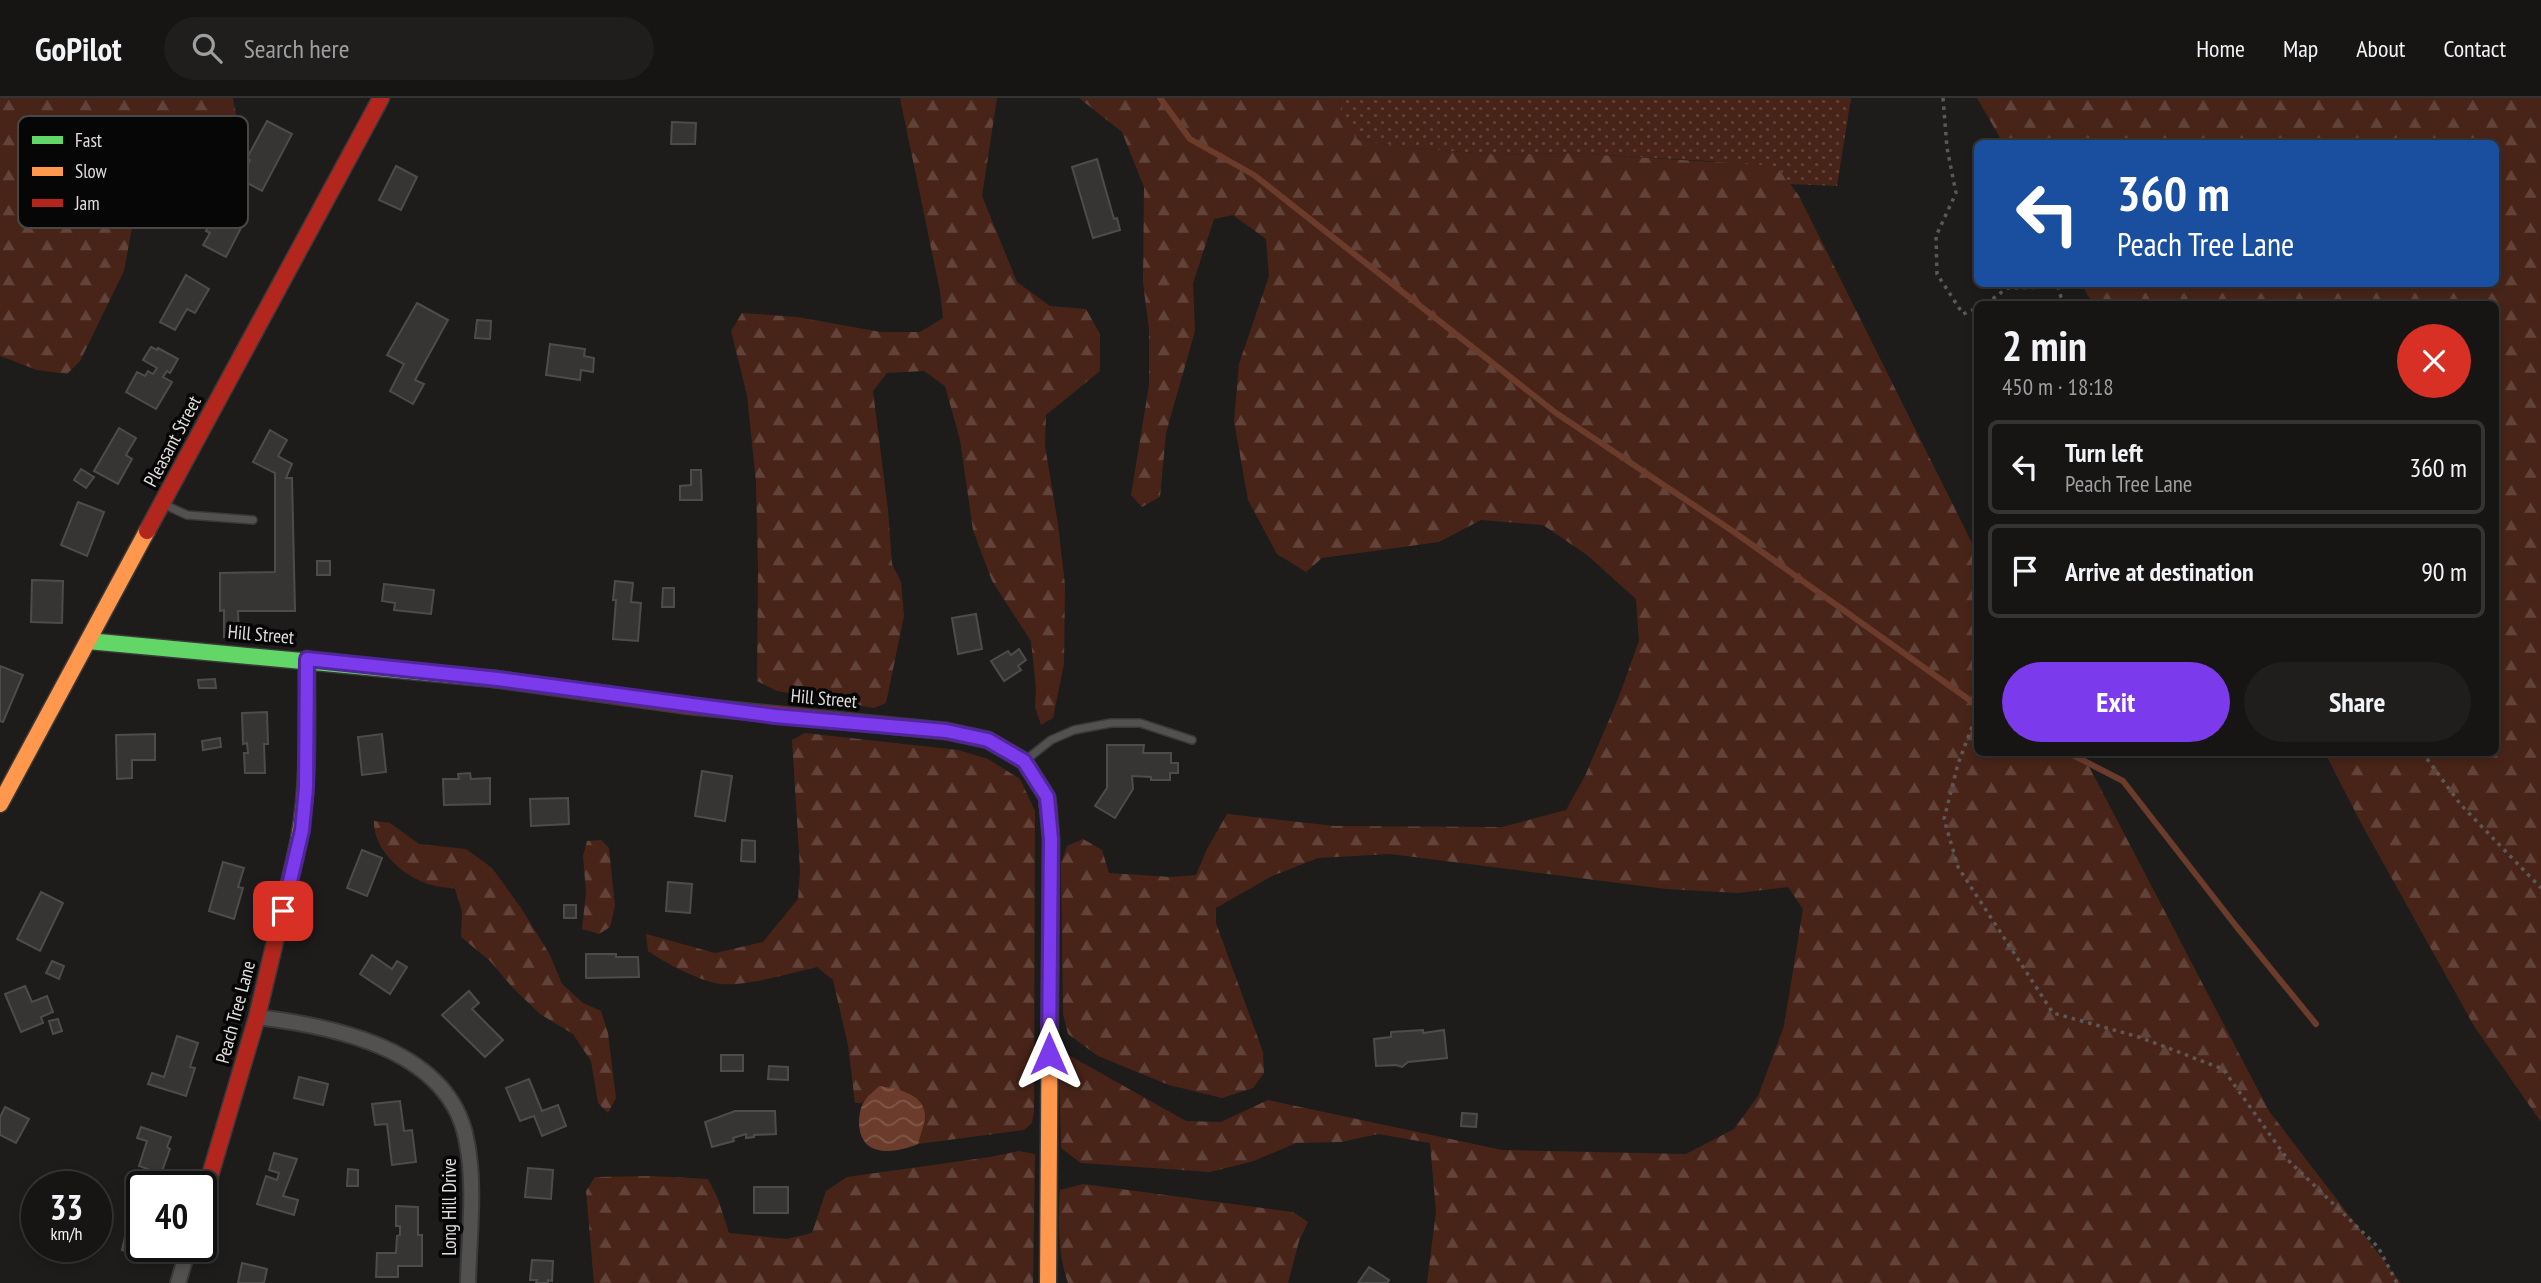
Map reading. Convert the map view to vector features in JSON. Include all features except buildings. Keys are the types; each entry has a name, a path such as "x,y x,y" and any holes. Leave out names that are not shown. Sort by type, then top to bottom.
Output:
{"street":[{"name":"Pleasant Street","path":"0,804 381,98"},
{"name":"Hill Street","path":"88,641 307,659 498,679 775,716 946,731 988,740 1024,761 1047,797 1051,839 1048,1283"},
{"name":"Peach Tree Lane","path":"211,1171 257,1017 302,830 306,788 307,659"},
{"name":"Long Hill Drive","path":"257,1017 342,1033 383,1046 420,1066 450,1097 466,1136 470,1179 468,1283"},
{"path":"178,1283 184,1262"}],"lane":[{"path":"162,503 187,515 253,520"},
{"path":"1024,761 1051,740 1074,730 1111,723 1140,723 1192,740"}],"path":[{"path":"1943,98 1947,148 1956,193 1936,236 1937,274 1963,314 1974,310"},
{"path":"1990,301 2007,288 2058,287"},
{"path":"1974,721 1958,764 1944,819 1958,867 2053,1013 2139,1037 2224,1069 2288,1160 2378,1247 2397,1283"},
{"path":"2425,756 2461,805 2541,888"}],"green space":[{"path":"0,98 233,98 236,116 18,116 18,228 132,228 124,271 80,361 67,374 37,370 0,356"},
{"path":"900,98 997,98 982,196 1017,282 1050,306 1086,309 1100,334 1100,371 1046,415 1045,446 1065,585 1064,664 1053,718 1041,725 1035,707 1036,688 1031,641 992,581 973,530 960,440 945,386 924,371 887,373 873,391 892,564 901,582 904,616 886,703 874,708 777,691 757,681 756,482 747,395 731,331 742,313 797,317 881,332 920,332 943,318 940,291"},
{"path":"1079,98 1341,98 1340,116 1358,140 1404,147 1501,155 1569,153 1763,165 1780,170 1799,196 1974,547 1974,756 2084,756 2269,1111 2401,1283 1427,1283 1436,1212 1430,1143 1378,1134 1341,1142 1296,1143 1254,1161 1210,1172 1081,1163 1061,1148 1059,1070 1065,1053 1186,1121 1221,1122 1268,1100 1502,1150 1686,1154 1734,1129 1758,1096 1784,1026 1803,909 1788,887 1738,893 1666,889 1390,854 1318,858 1272,876 1216,908 1216,923 1263,1052 1264,1073 1253,1088 1222,1098 1169,1085 1098,1056 1068,1034 1063,1014 1061,863 1067,846 1083,839 1102,850 1109,873 1170,877 1196,875 1227,814 1334,826 1502,827 1566,810 1585,776 1639,641 1636,599 1587,555 1543,525 1481,520 1439,542 1322,558 1306,572 1277,554 1248,500 1234,421 1239,364 1269,276 1266,239 1233,215 1214,219 1193,283 1195,331 1166,433 1160,497 1142,507 1131,495 1149,385 1149,329 1143,283 1144,187 1122,132"},
{"path":"1341,98 1851,98 1837,186 1790,184 1780,170 1709,161 1569,153 1501,155 1357,140 1340,116"},
{"path":"1977,98 2541,98 2541,1122 2474,1026 2327,756 2499,756 2499,301 2091,301 2083,287 2499,287 2499,140 2001,140"},
{"path":"805,733 958,750 988,759 1020,779 1035,811 1034,1111 1032,1123 1024,1130 918,1144 925,1115 879,1086 862,1103 855,1103 848,1045 833,980 817,967 756,981 722,984 704,980 648,951 646,934 715,953 763,942 798,899 800,870 792,740"},
{"path":"374,821 390,823 419,844 466,849 492,868 550,955 562,984 583,1003 601,1011 608,1033 616,1098 608,1113 598,1103 591,1061 573,1034 540,1014 490,961 461,937 462,912 455,889 428,884 399,867 378,841"},
{"path":"601,840 609,848 615,906 610,927 599,934 582,929 586,892 583,856 587,841"},
{"path":"1019,1151 1035,1154 1033,1283 594,1283 586,1191 595,1177 708,1179 729,1233 787,1239 812,1233 826,1191 847,1177"},
{"path":"1083,1184 1293,1212 1308,1222 1299,1241 1288,1283 1068,1283 1062,1261 1060,1190"}],"water":[{"path":"879,1086 909,1094 921,1103 925,1117 918,1144 889,1151 872,1148 865,1142 859,1123 861,1109"}],"waterway":[{"path":"1160,98 1190,139 1254,175 1556,413 1734,532 1974,703"},
{"path":"2075,756 2123,781 2316,1024"}],"traffic: fast":[{"path":"88,641 495,679"}],"traffic: slow":[{"path":"0,804 147,531"},
{"path":"295,858 306,784 307,659"},
{"path":"1048,806 1051,839 1048,1283"}],"traffic: jam":[{"path":"147,531 381,98"},
{"path":"495,679 690,706 946,731 988,740 1024,761 1047,797 1048,806"},
{"path":"211,1171 257,1017 295,858"}],"route":[{"path":"283,911 302,830 306,788 307,659 498,679 775,716 946,731 988,740 1024,761 1047,797 1051,839 1049,1054"}]}
